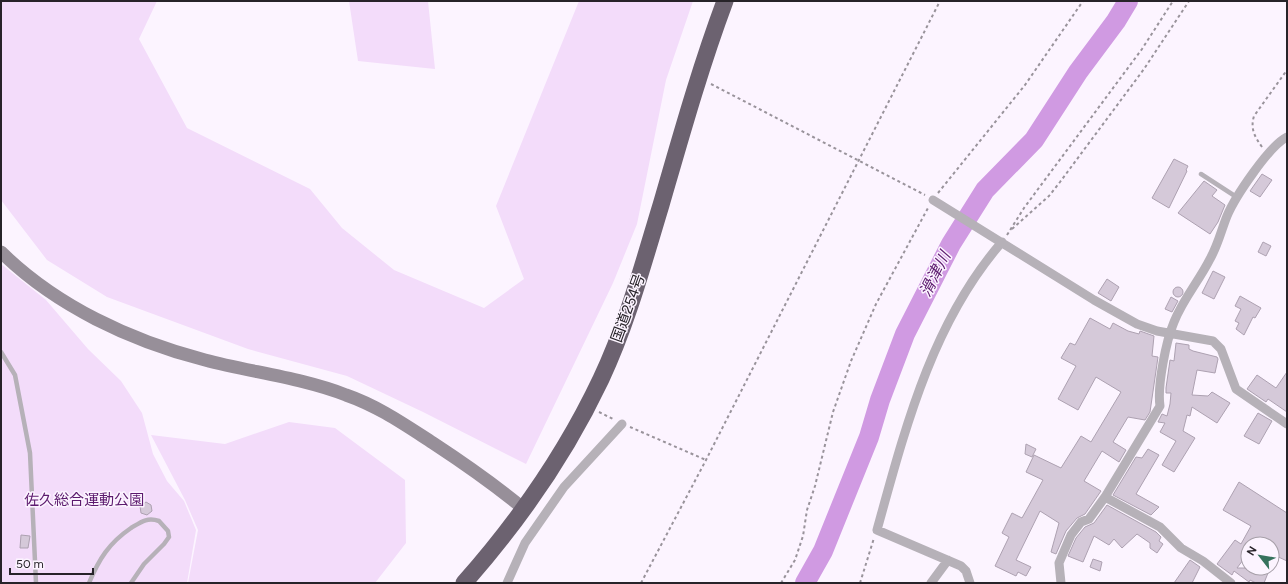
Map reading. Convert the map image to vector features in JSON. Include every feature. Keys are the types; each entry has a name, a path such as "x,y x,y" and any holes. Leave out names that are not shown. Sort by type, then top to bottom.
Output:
{"highway":[{"name":"国道254号","path":"464,583 504,537 524,509 557,459 588,405 613,349 642,268 698,78 725,1"}],"street":[{"path":"1061,583 1059,563 1071,535 1081,522 1088,519 1105,497 1160,406 1158,395 1162,370 1171,333 1183,303 1210,260 1227,216 1267,155 1280,140 1287,137"},
{"path":"934,200 1094,300 1137,324 1171,333 1205,338 1218,344 1236,389 1287,424"},
{"path":"970,583 966,571 948,560 877,530 906,427 925,376 953,315 1000,241"},
{"path":"1,252 34,280 65,301 99,321 136,338 205,360 345,394 374,407 402,423 480,474 524,509"},
{"path":"508,583 526,543 564,487 622,424"},
{"path":"1105,497 1160,527 1180,548 1203,561 1231,583"},
{"path":"931,583 948,560"}],"lane":[{"path":"1201,174 1238,198"},
{"path":"1,352 15,375 30,453 36,583"},
{"path":"89,583 97,563 113,541 145,520 159,521 168,531 168,537 164,544 144,564 131,583"}],"path":[{"path":"640,583 706,460 940,1"},
{"path":"781,583 795,560 803,536 807,510 815,486 833,412 851,361 876,304 918,224 934,200 1025,85 1083,1"},
{"path":"1010,231 1024,208 1074,144 1142,49 1173,1"},
{"path":"1000,241 1049,196 1068,172 1144,69 1188,1"},
{"path":"1267,155 1255,138 1252,123 1254,116 1287,70"},
{"path":"698,78 934,200"},
{"path":"588,405 622,424 654,436 706,460"},
{"path":"860,583 877,530"}],"green space":[{"path":"1,1 157,1 139,39 187,128 310,189 342,228 394,270 484,308 524,279 496,206 579,1 693,1 666,80 637,224 613,283 526,464 423,412 347,376 248,349 107,297 47,260 1,200"},
{"path":"349,1 428,1 435,69 358,61"},
{"name":"佐久総合運動公園","path":"1,264 46,300 88,349 121,381 142,413 153,454 167,481 184,501 196,530 187,583 1,583"},
{"path":"289,422 335,428 405,480 406,543 375,583 188,583 198,530 185,500 151,435 225,444"}],"building":[{"path":"1174,159 1188,166 1169,208 1152,198"},
{"path":"1262,174 1272,180 1260,197 1250,191"},
{"path":"1204,181 1217,190 1212,196 1225,205 1218,222 1210,234 1178,213"},
{"path":"1263,242 1271,246 1266,256 1258,252"},
{"path":"1213,271 1225,277 1214,299 1202,293"},
{"path":"1107,279 1119,287 1111,301 1098,293"},
{"path":"1178,287 1183,292 1178,297 1173,292"},
{"path":"1240,296 1261,308 1255,318 1253,317 1244,335 1236,329 1239,323 1235,321 1241,309 1235,306"},
{"path":"1171,297 1178,301 1172,312 1165,309"},
{"path":"1090,318 1110,329 1113,323 1128,331 1139,334 1140,331 1154,336 1152,356 1158,357 1150,412 1145,420 1128,417 1113,442 1126,450 1119,462 1102,451 1084,481 1101,491 1085,514 1077,518 1066,531 1056,554 1051,552 1059,523 1040,511 1016,560 1031,567 1026,576 1018,572 1016,576 995,566 1009,537 1002,533 1012,513 1022,518 1043,480 1026,472 1034,455 1061,468 1081,436 1091,442 1121,392 1096,377 1078,410 1058,399 1076,366 1061,358 1070,343 1075,345"},
{"path":"1176,343 1189,345 1189,349 1193,351 1217,357 1218,359 1215,373 1197,370 1192,395 1208,396 1212,392 1230,403 1217,423 1192,407 1190,416 1187,415 1183,431 1195,438 1174,472 1162,465 1176,441 1160,432 1165,423 1158,422 1162,414 1167,416 1170,404 1171,393 1166,393 1166,388 1170,360 1174,361"},
{"path":"1287,372 1287,412 1268,399 1266,402 1247,389 1257,375 1276,388"},
{"path":"1258,413 1272,421 1259,444 1244,436"},
{"path":"1026,444 1036,449 1032,457 1025,454"},
{"path":"1148,449 1159,455 1136,494 1159,507 1151,515 1113,495 1136,457 1142,458"},
{"path":"1239,482 1287,513 1287,561 1280,558 1280,536 1245,536 1251,526 1223,510"},
{"path":"146,502 151,505 152,511 147,515 141,513 140,506"},
{"path":"1107,505 1156,532 1161,537 1159,541 1163,544 1157,553 1150,548 1150,543 1137,534 1122,548 1114,539 1109,545 1094,536 1083,562 1068,556 1076,538 1085,527 1094,523"},
{"path":"21,535 30,536 28,548 20,548"},
{"path":"1235,540 1240,543 1240,564 1237,568 1240,568 1240,575 1234,571 1232,575 1217,564"},
{"path":"1093,559 1102,562 1100,571 1090,567"},
{"path":"1190,560 1200,567 1192,583 1174,583"},
{"path":"1241,576 1267,576 1264,583 1256,583 1250,580 1249,582"}],"waterway":[{"name":"滑津川","path":"805,583 823,551 869,437 880,400 905,334 951,244 985,190 1034,140 1078,72 1116,21 1128,1"}]}
